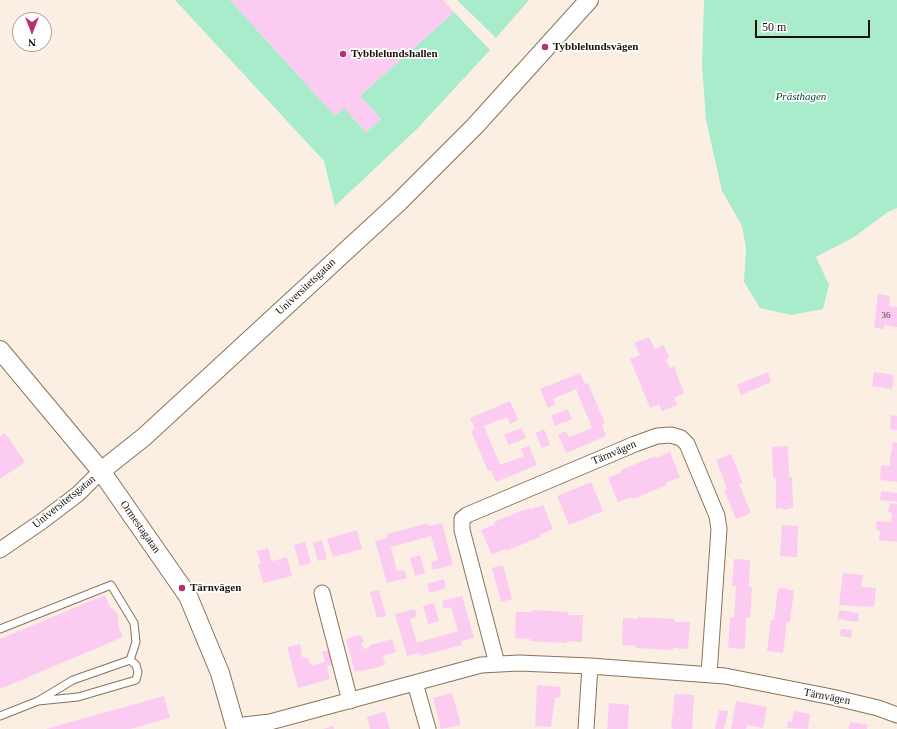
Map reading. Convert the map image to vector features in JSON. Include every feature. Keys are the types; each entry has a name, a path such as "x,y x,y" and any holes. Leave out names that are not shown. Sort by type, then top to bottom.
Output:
{"street":[{"name":"Universitetsgatan","path":"0,550 78,494 101,471 144,437 398,202 475,126 589,0"},
{"name":"Ormestagatan","path":"0,350 101,471 188,596 220,673 236,728"},
{"name":"Tärnvägen","path":"497,664 462,530 462,519 468,514 635,444 657,436 670,435 681,438 687,444 717,516 719,529 709,674"},
{"path":"322,593 350,701"},
{"name":"Tärnvägen","path":"236,728 270,722 481,665 497,664 590,666 709,674 832,697 897,714"},
{"path":"586,729 590,666"},
{"path":"415,683 428,729"}],"lane":[{"path":"0,629 111,585 134,623 136,642 130,660"},
{"path":"0,716 38,701 73,680 130,660"},
{"path":"38,701 78,697 136,680 138,672 136,665 130,660"}],"green space":[{"path":"175,0 230,0 335,116 344,108 366,132 381,119 360,96 454,12 490,50 418,128 335,206 324,161"},
{"path":"457,0 529,0 496,38"},
{"name":"Prästhagen","path":"704,0 897,0 897,208 888,212 854,237 816,257 829,285 823,309 791,315 760,308 744,282 746,248 742,226 722,191 706,120 702,66"}],"building":[{"name":"Tybblelundshallen","path":"230,0 443,0 454,12 360,96 381,119 366,132 344,108 335,116"},
{"path":"878,294 890,296 889,306 897,307 897,327 884,325 884,329 874,328"},
{"path":"649,337 655,349 664,345 669,358 666,360 670,368 674,366 684,393 674,398 677,405 662,411 659,404 650,408 630,359 640,355 634,343"},
{"path":"768,372 771,382 741,395 737,385"},
{"path":"874,372 894,375 892,389 872,386"},
{"path":"580,373 585,384 588,383 605,423 602,425 606,436 566,453 558,434 566,431 569,437 592,428 576,389 553,399 555,405 548,408 540,389"},
{"path":"510,401 518,420 510,424 507,417 484,426 500,465 524,456 521,449 529,446 537,465 496,482 491,470 488,471 471,431 475,429 470,418"},
{"path":"568,409 572,419 555,426 551,416"},
{"path":"891,415 897,416 897,430 890,429"},
{"path":"521,428 526,438 509,445 504,435"},
{"path":"544,429 550,445 542,448 535,433"},
{"path":"5,433 25,462 0,479 0,437"},
{"path":"893,442 897,443 897,482 880,480 881,465 890,466"},
{"path":"788,446 789,477 792,477 793,508 783,510 783,508 776,509 776,478 773,478 772,447"},
{"path":"670,452 680,477 666,483 667,485 633,499 632,497 618,502 608,478 622,472 621,470 655,456 656,458"},
{"path":"731,454 743,483 739,484 751,513 736,519 724,490 727,489 716,460"},
{"path":"591,482 603,511 569,525 557,496"},
{"path":"881,491 897,493 897,502 880,500"},
{"path":"890,503 897,504 897,542 879,540 880,531 876,530 877,521 891,522 892,514 888,511"},
{"path":"543,505 553,529 540,535 540,537 492,555 481,530 495,524 494,522 529,508 529,510"},
{"path":"428,523 429,526 442,523 453,565 433,570 431,562 438,560 431,536 391,547 397,571 404,570 407,578 387,583 375,541 387,538 387,534"},
{"path":"782,525 798,526 797,557 780,556"},
{"path":"357,530 362,549 333,557 327,539"},
{"path":"322,540 327,559 318,561 313,543"},
{"path":"305,542 311,563 300,566 294,545"},
{"path":"268,548 273,561 287,557 292,576 263,583 258,565 261,564 257,551"},
{"path":"420,555 425,573 415,576 410,558"},
{"path":"734,559 750,560 749,587 752,587 750,618 746,618 745,649 728,648 730,617 734,617 736,586 732,586"},
{"path":"503,565 512,599 501,602 492,568"},
{"path":"843,573 863,575 861,587 876,588 874,607 839,605"},
{"path":"444,579 446,588 430,593 427,584"},
{"path":"784,588 794,591 790,622 787,622 783,653 767,651 771,620 774,620 778,589"},
{"path":"379,590 386,616 377,618 370,592"},
{"path":"105,595 110,607 118,614 118,625 123,637 0,689 0,639"},
{"path":"462,596 474,638 461,641 462,645 420,656 419,653 407,656 395,614 415,609 417,617 410,619 417,643 458,631 451,607 444,609 442,601"},
{"path":"434,603 439,621 428,624 423,606"},
{"path":"532,610 569,612 568,615 583,615 582,642 567,641 567,643 530,641 530,639 515,638 516,612 531,612"},
{"path":"839,610 859,613 858,622 838,619"},
{"path":"638,617 675,619 675,622 690,622 688,649 673,648 673,650 636,648 636,646 622,645 623,618 638,619"},
{"path":"841,629 852,630 851,638 840,636"},
{"path":"359,635 364,641 361,645 365,649 370,645 392,639 396,652 383,656 385,664 376,668 355,672 346,639"},
{"path":"300,644 302,653 300,653 302,657 308,658 310,664 313,665 325,662 322,652 331,649 335,664 327,666 330,679 298,688 287,647"},
{"path":"537,685 560,687 561,691 559,698 555,698 551,727 535,726"},
{"path":"452,693 461,725 441,729 433,698"},
{"path":"675,694 694,695 692,729 673,729 671,727"},
{"path":"164,696 170,718 130,729 46,729"},
{"path":"736,701 767,707 763,728 747,725 746,729 731,729"},
{"path":"609,703 629,705 628,729 607,729"},
{"path":"719,710 728,711 724,729 715,729"},
{"path":"385,711 390,729 370,729 367,717"},
{"path":"794,711 810,714 808,729 787,728 788,721 792,722"},
{"path":"850,722 868,725 867,729 849,729"},
{"path":"333,726 334,729 323,729"}],"place":[{"name":"Tybblelundsvägen","path":"545,47"},
{"name":"Tybblelundshallen","path":"343,54"},
{"name":"Tärnvägen","path":"182,588"}]}
